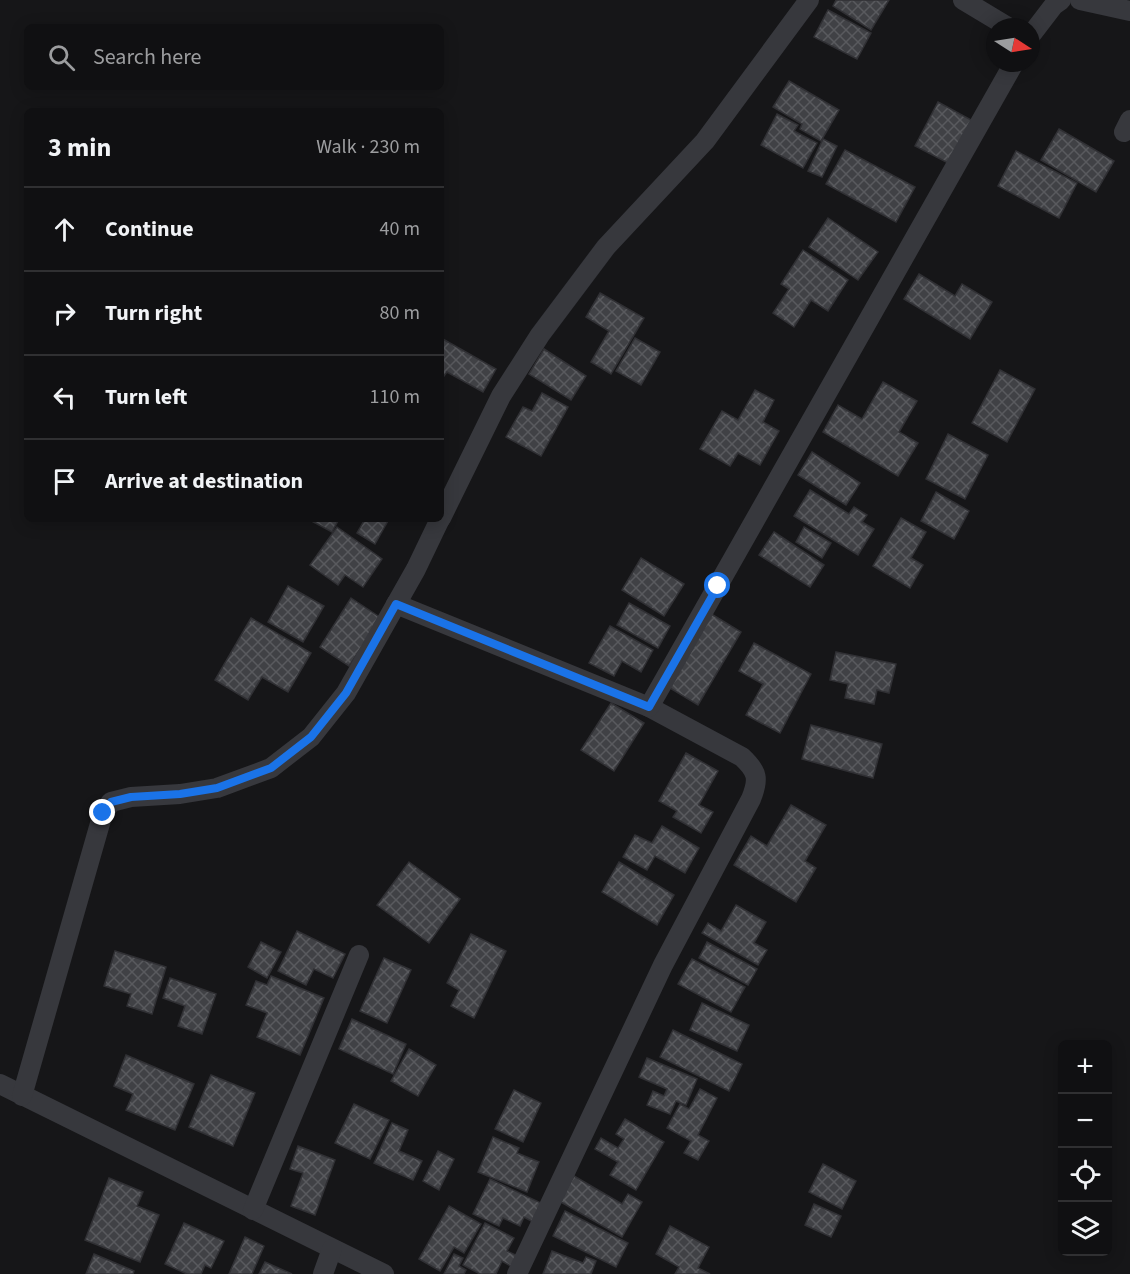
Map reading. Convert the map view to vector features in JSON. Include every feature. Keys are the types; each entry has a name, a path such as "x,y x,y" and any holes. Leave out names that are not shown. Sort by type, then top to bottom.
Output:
{"street":[{"path":"444,512 501,396 540,335 606,247 705,141 809,0"},
{"path":"963,0 993,18"},
{"path":"1040,23 1054,5 1061,0"},
{"path":"1080,0 1130,11"},
{"path":"649,707 1009,72"},
{"path":"22,1096 103,813 107,806 111,802 131,797 180,794 217,788 271,768 311,737 346,693 439,522"},
{"path":"396,604 649,707 742,757 752,766 757,778 755,789 663,965 517,1274"},
{"path":"253,1210 358,955"},
{"path":"0,1084 384,1274"},
{"path":"322,1274 332,1249"}],"building":[{"path":"836,0 889,0 871,30 833,6"},
{"path":"828,10 871,33 857,59 814,37"},
{"path":"789,81 839,110 821,141 800,129 802,124 773,107"},
{"path":"938,102 973,121 950,164 915,146"},
{"path":"777,114 798,125 794,131 817,143 803,168 761,145"},
{"path":"1059,129 1114,161 1096,192 1041,160"},
{"path":"823,139 837,146 822,177 808,171"},
{"path":"845,150 915,187 896,222 826,184"},
{"path":"1016,151 1077,183 1059,218 998,186"},
{"path":"828,218 878,252 858,280 809,247"},
{"path":"803,250 848,280 828,311 811,300 794,327 773,313 789,289 781,284"},
{"path":"919,274 955,296 962,284 992,302 970,339 904,299"},
{"path":"600,293 644,318 611,374 591,362 609,331 586,317"},
{"path":"635,338 660,352 641,385 616,371"},
{"path":"444,340 496,369 483,392 447,372 444,376"},
{"path":"544,349 586,376 571,400 529,374"},
{"path":"1000,370 1035,389 1007,442 972,423"},
{"path":"883,382 917,401 899,432 918,443 898,476 823,432 838,405 862,419"},
{"path":"755,390 774,400 763,422 779,431 760,465 738,453 730,466 700,449 722,411 738,420"},
{"path":"542,393 568,407 541,456 506,437 523,407 532,411"},
{"path":"948,434 988,455 965,499 926,479"},
{"path":"812,452 860,483 846,505 798,475"},
{"path":"810,490 849,514 854,507 867,515 862,522 874,529 858,555 794,516"},
{"path":"936,492 969,511 954,539 921,521"},
{"path":"901,518 926,532 911,558 923,565 910,588 873,566"},
{"path":"314,522 337,522 332,532"},
{"path":"363,522 387,522 375,544 357,533"},
{"path":"337,527 382,559 363,587 345,575 338,585 310,565"},
{"path":"804,527 831,543 822,558 796,542"},
{"path":"774,532 824,565 810,587 759,555"},
{"path":"641,558 684,584 664,616 622,590"},
{"path":"288,586 324,606 303,642 268,622"},
{"path":"351,598 381,618 349,666 320,647"},
{"path":"629,603 670,626 658,648 617,625"},
{"path":"708,612 741,632 698,705 665,685"},
{"path":"251,618 311,653 288,692 262,677 248,700 215,680"},
{"path":"610,626 653,650 641,672 622,661 614,676 589,663"},
{"path":"754,643 811,674 780,733 746,715 763,684 739,671"},
{"path":"836,652 896,664 889,693 877,690 874,704 845,698 848,684 830,680"},
{"path":"611,703 644,723 614,771 581,750"},
{"path":"811,725 882,744 873,778 802,759"},
{"path":"686,753 718,771 699,805 713,812 701,833 673,817 677,811 659,801"},
{"path":"791,805 826,825 805,861 816,868 796,902 734,865 751,836 767,846"},
{"path":"662,826 699,848 685,873 655,856 647,870 623,857 635,835 652,843"},
{"path":"409,862 460,899 429,943 377,905"},
{"path":"619,862 674,895 657,925 602,892"},
{"path":"736,905 766,922 754,943 767,950 758,965 702,933 708,923 721,931"},
{"path":"297,931 345,954 333,978 314,969 306,985 278,971"},
{"path":"471,934 506,951 474,1018 451,1006 459,990 447,983"},
{"path":"261,942 281,952 267,978 248,967"},
{"path":"707,942 757,969 748,985 699,958"},
{"path":"115,951 166,967 152,1014 127,1006 131,994 104,986"},
{"path":"384,958 411,970 387,1023 360,1011"},
{"path":"692,959 745,987 731,1012 678,984"},
{"path":"271,976 324,998 300,1055 257,1037 267,1013 246,1005 256,981 267,985"},
{"path":"170,978 216,994 202,1034 178,1026 185,1006 163,998"},
{"path":"702,1003 749,1025 737,1051 690,1030"},
{"path":"352,1019 406,1044 393,1074 339,1049"},
{"path":"673,1030 742,1064 729,1091 660,1057"},
{"path":"409,1049 436,1065 418,1096 391,1081"},
{"path":"126,1055 194,1084 175,1130 126,1110 133,1094 114,1086"},
{"path":"647,1058 697,1079 686,1105 676,1101 670,1114 647,1105 653,1091 664,1096 667,1089 639,1077"},
{"path":"211,1075 255,1093 233,1146 189,1127"},
{"path":"700,1089 717,1098 698,1135 709,1141 698,1160 684,1153 691,1141 667,1128 680,1104 689,1109"},
{"path":"514,1090 541,1103 523,1142 495,1129"},
{"path":"354,1104 389,1120 370,1159 335,1143"},
{"path":"625,1119 664,1142 636,1190 610,1175 618,1162 595,1149 601,1138 618,1148 624,1139 616,1134"},
{"path":"392,1123 408,1130 399,1151 422,1161 413,1180 374,1163"},
{"path":"493,1137 519,1148 517,1153 539,1162 527,1192 478,1172"},
{"path":"298,1146 335,1160 315,1215 291,1206 303,1173 290,1169"},
{"path":"438,1151 454,1159 439,1190 423,1181"},
{"path":"823,1164 856,1181 842,1209 809,1192"},
{"path":"574,1176 622,1204 628,1194 642,1202 622,1237 559,1201"},
{"path":"109,1178 143,1192 137,1206 159,1215 140,1262 85,1240"},
{"path":"490,1179 541,1203 533,1222 524,1217 520,1226 503,1218 499,1226 473,1214"},
{"path":"814,1204 841,1216 831,1237 805,1225"},
{"path":"449,1206 481,1224 464,1253 454,1247 440,1271 419,1259"},
{"path":"565,1211 628,1243 616,1267 553,1236"},
{"path":"184,1223 224,1241 211,1268 205,1265 201,1274 187,1274 165,1264"},
{"path":"485,1223 514,1238 507,1251 520,1257 514,1268 502,1261 496,1274 480,1274 463,1265"},
{"path":"670,1226 709,1247 698,1268 710,1274 675,1274 679,1267 656,1254"},
{"path":"245,1237 264,1246 252,1274 229,1274"},
{"path":"552,1251 583,1263 586,1257 596,1261 591,1274 543,1274"},
{"path":"94,1254 134,1271 133,1274 86,1274"},
{"path":"454,1254 463,1258 459,1266 466,1270 464,1274 444,1274"},
{"path":"265,1262 292,1274 259,1274"}],"route":[{"path":"103,813 111,802 131,797 180,794 217,788 271,768 311,737 346,693 396,604 649,707 718,586"}]}
